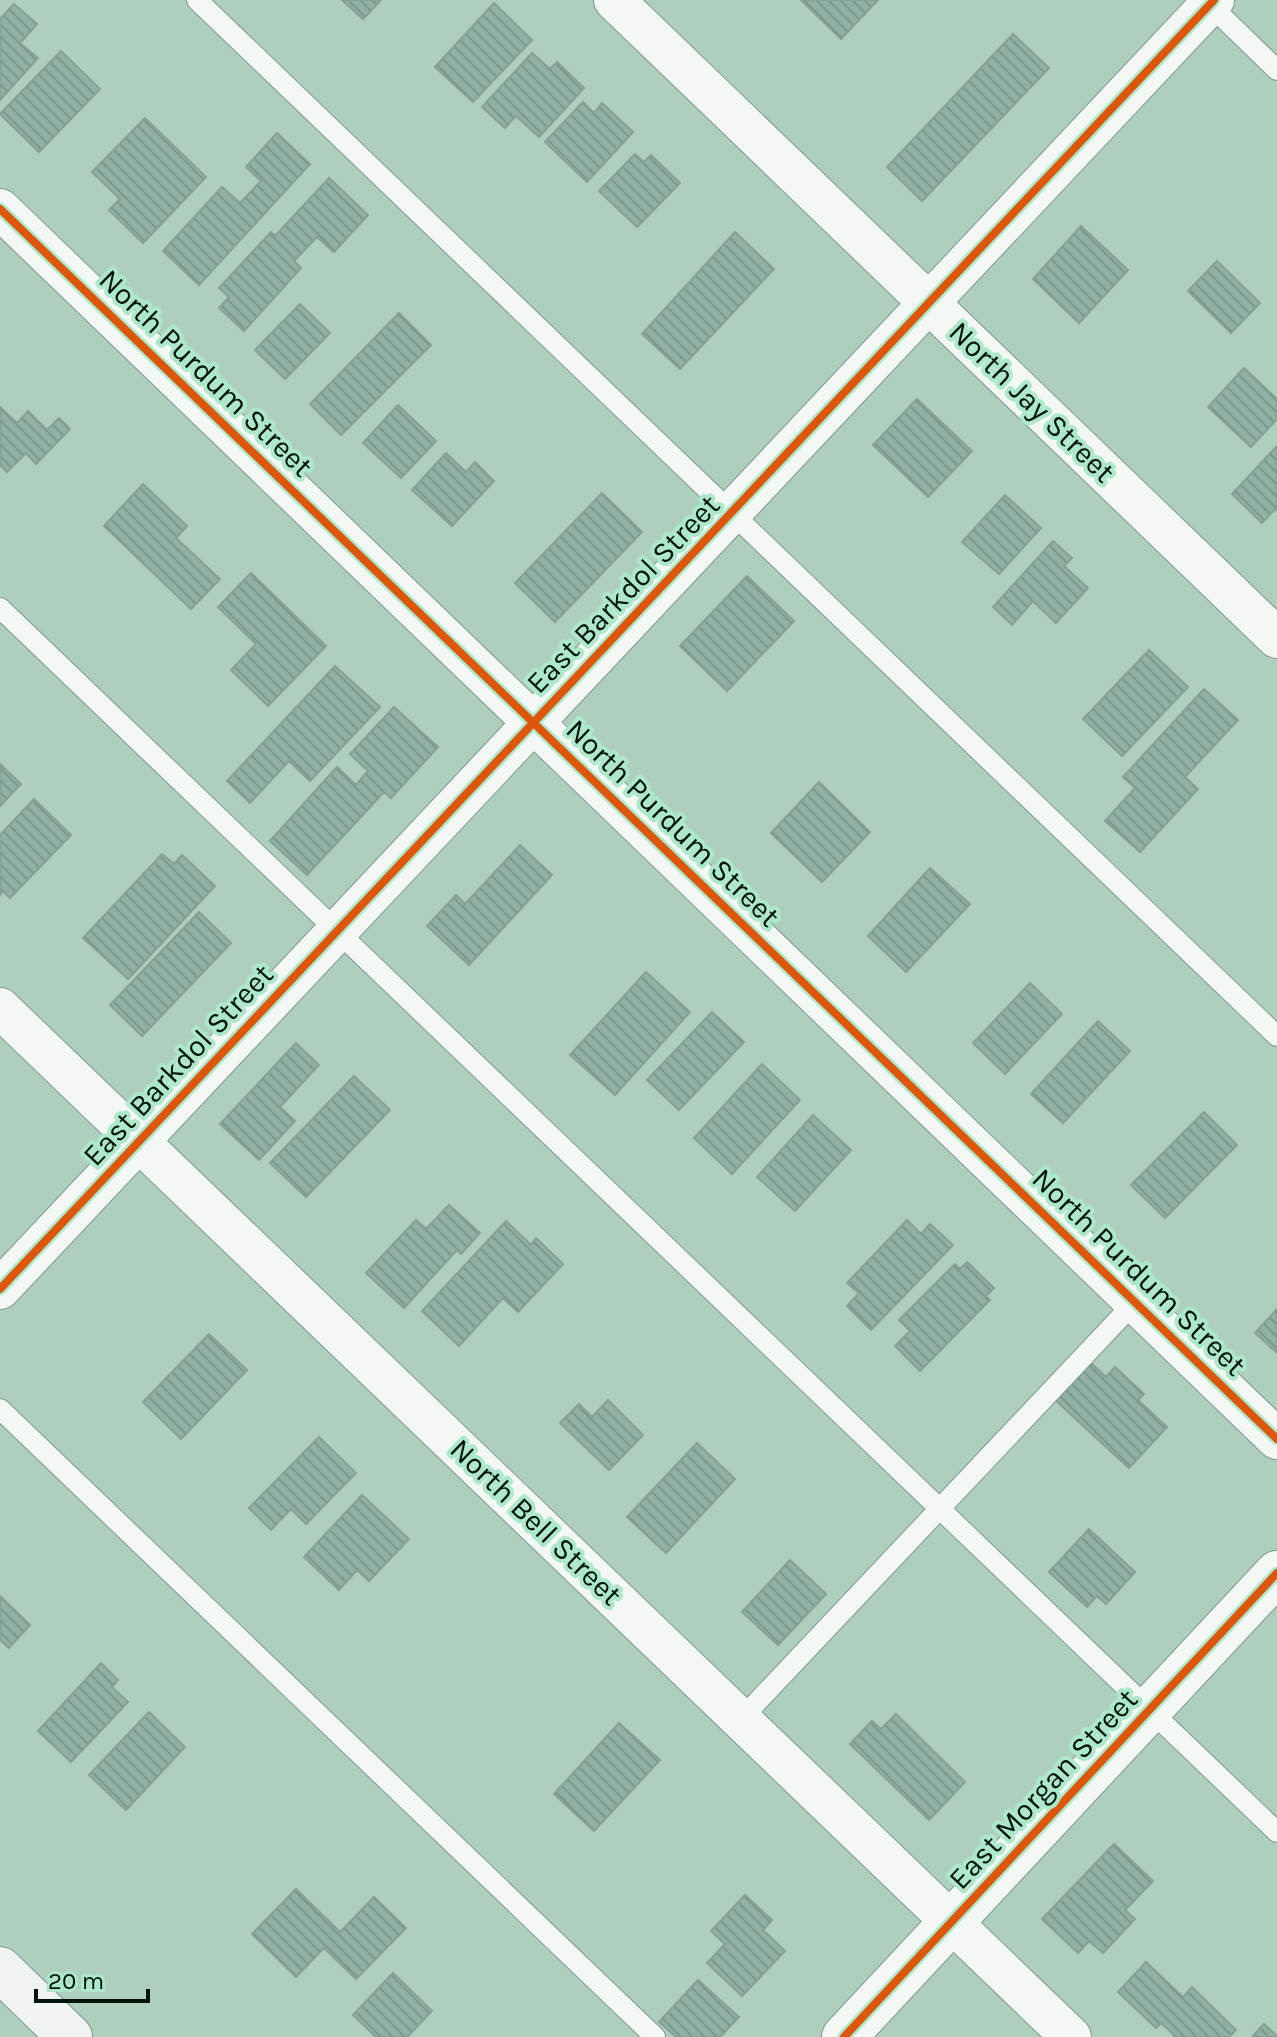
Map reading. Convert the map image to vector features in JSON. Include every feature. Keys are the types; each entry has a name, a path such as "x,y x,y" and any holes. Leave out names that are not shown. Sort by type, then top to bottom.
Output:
{"main road":[{"path":"0,1969 70,2037"}],"street":[{"name":"North Jay Street","path":"614,0 1277,638"},
{"name":"East Barkdol Street","path":"0,1289 733,513 1210,2"},
{"name":"North Purdum Street","path":"0,209 1277,1439"},
{"name":"North Bell Street","path":"0,1008 1071,2037"},
{"name":"East Morgan Street","path":"844,2037 1277,1573"}],"lane":[{"path":"197,0 1277,1036"},
{"path":"1210,2 1277,70"},
{"path":"0,608 1277,1832"},
{"path":"741,1719 1135,1302"},
{"path":"0,1409 655,2037"}],"building":[{"path":"342,0 381,0 363,19"},
{"path":"801,0 878,0 841,39"},
{"path":"494,3 532,40 473,102 435,67"},
{"path":"14,4 37,24 20,43 38,58 0,100 0,19"},
{"path":"1013,34 1049,68 922,201 887,167"},
{"path":"61,51 100,89 39,152 0,114"},
{"path":"532,53 550,69 557,62 584,88 539,137 516,116 505,128 482,107"},
{"path":"583,102 594,113 602,103 633,132 587,182 545,142"},
{"path":"145,118 206,177 143,243 109,210 120,199 92,172"},
{"path":"277,133 310,164 199,285 163,251 222,187 240,203 261,181 246,167"},
{"path":"635,154 644,162 651,155 680,183 637,227 599,191"},
{"path":"329,178 368,215 334,252 317,237 294,261 301,268 244,331 219,308 229,297 219,288 271,232 275,236"},
{"path":"1081,226 1128,270 1079,323 1033,279"},
{"path":"735,232 774,269 680,369 642,334"},
{"path":"1217,261 1260,303 1231,333 1188,291"},
{"path":"300,304 330,333 285,379 255,350"},
{"path":"399,313 431,345 341,435 310,404"},
{"path":"1244,368 1277,399 1277,419 1251,447 1208,407"},
{"path":"917,399 972,451 928,497 873,445"},
{"path":"398,405 436,441 401,478 363,443"},
{"path":"0,407 17,423 28,411 47,430 59,418 70,429 36,464 26,453 7,472 0,465"},
{"path":"1277,446 1277,511 1275,509 1262,523 1232,494"},
{"path":"446,453 466,472 475,462 494,481 452,526 412,490"},
{"path":"143,484 187,526 176,538 220,579 191,609 104,526"},
{"path":"602,493 642,532 555,622 515,583"},
{"path":"1005,495 1041,528 999,574 962,542"},
{"path":"1053,541 1072,558 1064,566 1088,588 1056,623 1033,601 1012,625 993,607"},
{"path":"251,573 326,646 268,706 231,670 256,644 218,607"},
{"path":"747,576 794,621 727,691 680,646"},
{"path":"1149,650 1188,687 1122,756 1083,719"},
{"path":"335,666 380,707 310,781 289,761 250,803 227,781"},
{"path":"1204,689 1238,720 1185,777 1198,789 1140,852 1105,821 1135,788 1123,777"},
{"path":"394,707 438,747 391,798 384,792 307,875 270,841 337,767 356,785 368,771 350,754"},
{"path":"0,764 21,784 0,806"},
{"path":"819,782 870,832 822,882 771,833"},
{"path":"34,799 71,835 10,898 3,891 0,895 0,835"},
{"path":"520,845 552,875 469,965 427,926 456,895 465,904"},
{"path":"162,854 174,864 182,855 215,886 128,979 83,938"},
{"path":"930,868 970,904 906,972 868,936"},
{"path":"199,912 231,943 142,1036 110,1005"},
{"path":"646,972 690,1012 615,1095 570,1055"},
{"path":"1030,983 1062,1014 1005,1074 973,1043"},
{"path":"712,1012 744,1042 679,1110 647,1080"},
{"path":"1098,1021 1130,1051 1063,1123 1031,1094"},
{"path":"296,1043 319,1065 280,1107 295,1121 259,1160 220,1124"},
{"path":"762,1064 800,1100 732,1174 694,1138"},
{"path":"354,1076 390,1110 306,1197 270,1163"},
{"path":"1204,1112 1237,1145 1165,1218 1131,1185"},
{"path":"813,1115 851,1150 795,1211 757,1177"},
{"path":"449,1205 480,1233 461,1254 457,1250 404,1308 366,1273 416,1220 426,1229"},
{"path":"907,1220 921,1234 930,1224 953,1245 871,1330 847,1306 859,1293 847,1283"},
{"path":"506,1221 531,1245 536,1238 563,1264 518,1312 503,1298 459,1346 422,1311"},
{"path":"967,1262 994,1288 986,1296 990,1300 920,1371 895,1346 910,1331 899,1320 955,1264 960,1269"},
{"path":"1277,1309 1277,1353 1255,1333"},
{"path":"209,1334 247,1370 181,1439 143,1402"},
{"path":"1090,1362 1106,1377 1115,1367 1144,1394 1138,1400 1167,1427 1129,1468 1055,1400"},
{"path":"608,1400 643,1435 609,1470 560,1423 579,1404 592,1417"},
{"path":"319,1437 356,1473 306,1524 291,1509 271,1530 249,1508"},
{"path":"697,1443 735,1479 666,1553 627,1517"},
{"path":"362,1495 409,1539 369,1581 357,1570 339,1590 304,1557"},
{"path":"1089,1529 1135,1572 1106,1604 1097,1596 1087,1607 1049,1572"},
{"path":"790,1560 826,1594 778,1645 742,1612"},
{"path":"0,1596 30,1625 9,1648 0,1640"},
{"path":"101,1663 118,1680 112,1687 128,1702 71,1762 38,1731"},
{"path":"149,1712 185,1747 126,1810 89,1775"},
{"path":"896,1714 965,1782 929,1820 850,1744 872,1721 881,1729"},
{"path":"619,1723 660,1760 594,1831 554,1794"},
{"path":"1114,1844 1153,1881 1125,1910 1135,1919 1103,1953 1089,1941 1078,1953 1042,1919"},
{"path":"296,1889 340,1932 374,1897 406,1928 356,1979 324,1948 296,1977 252,1934"},
{"path":"745,1895 772,1920 763,1930 785,1951 742,1996 707,1963 725,1944 711,1931"},
{"path":"1146,1962 1183,1997 1192,1987 1236,2030 1229,2037 1173,2037 1161,2023 1156,2028 1118,1992"},
{"path":"393,1973 432,2011 407,2037 376,2037 353,2015"},
{"path":"698,1980 739,2017 720,2037 676,2037 659,2022"},
{"path":"1264,2024 1277,2036 1277,2037 1252,2037"}],"cycle path":[{"path":"0,1289 1214,0"},
{"path":"0,209 1277,1439"},
{"path":"844,2037 1277,1573"}]}
